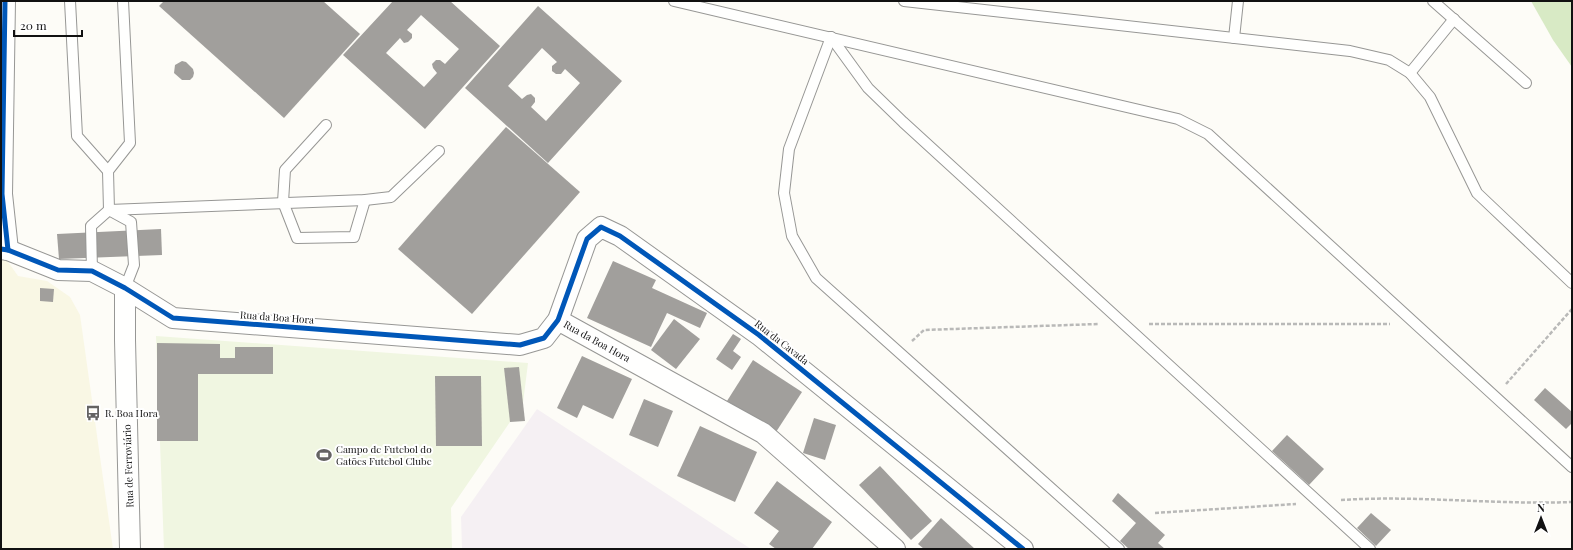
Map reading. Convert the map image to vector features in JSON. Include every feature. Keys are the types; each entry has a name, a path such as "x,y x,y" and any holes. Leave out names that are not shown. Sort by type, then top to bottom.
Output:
{"street":[{"path":"4,249 2,194 5,1"},
{"name":"Rua da Cavada","path":"558,320 587,240 601,227 620,236 759,335 1023,549"},
{"name":"Rua da Boa Hora","path":"4,249 58,270 92,271 125,288 173,318 520,345 544,338 558,320 763,433 895,549"},
{"name":"Rua de Ferroviário","path":"125,288 130,549"}],"lane":[{"path":"70,1 77,136 108,172"},
{"path":"109,210 108,172 130,143 123,1"},
{"path":"674,1 1178,119 1208,134 1572,466"},
{"path":"904,1 1350,51 1389,60 1410,73 1430,97 1477,193 1572,283"},
{"path":"1234,38 1238,1"},
{"path":"1433,1 1526,84"},
{"path":"1410,73 1454,19"},
{"path":"831,37 868,88 903,122 1370,549"},
{"path":"831,37 789,149 784,193 792,236 816,278 1119,549"},
{"path":"326,125 285,170 283,202 297,238 354,237 365,200"},
{"path":"92,271 91,226 109,210 283,202 365,200 391,197 439,151"},
{"path":"109,210 130,222 134,265 125,288"}],"path":[{"path":"1495,397 1572,309"},
{"path":"1155,513 1372,498 1539,503 1572,502"}],"shaded area":[{"path":"1,252 18,276 47,281 70,297 80,315 113,549 1,549"},
{"path":"537,409 751,549 462,549 461,517"}],"green space":[{"path":"1531,1 1572,1 1572,67 1553,40"},
{"name":"Campo de Futebol do Gatões Futebol Clube","path":"156,336 528,363 523,403 451,508 452,549 164,549"}],"building":[{"path":"164,1 323,1 360,34 284,118 159,6"},
{"path":"393,1 450,1 500,46 425,129 343,55","holes":["421,15 459,49 445,64 440,60 436,60 432,64 437,73 424,87 386,53 400,38 404,43 408,42 412,38 412,34 407,30"]},
{"path":"538,6 622,81 548,163 465,88","holes":["542,48 557,62 552,66 552,71 556,74 561,74 565,69 580,83 546,121 531,107 535,102 535,98 531,94 522,99 508,86"]},
{"path":"182,61 186,62 193,69 193,77 190,80 182,80 174,73 175,65"},
{"path":"506,127 580,192 472,314 398,249"},
{"path":"161,229 162,255 59,259 57,234"},
{"path":"613,261 656,280 652,288 707,313 700,328 667,313 651,347 587,318"},
{"path":"40,288 54,289 53,302 40,301"},
{"path":"674,319 700,339 676,369 651,350"},
{"path":"733,334 741,339 733,351 741,357 732,370 716,359"},
{"path":"157,343 220,344 220,358 235,358 235,347 273,347 273,374 198,374 198,441 157,441"},
{"path":"582,356 632,379 613,419 583,405 577,418 557,408"},
{"path":"753,360 802,392 776,432 727,401"},
{"path":"519,367 525,421 510,422 504,368"},
{"path":"435,376 481,376 482,446 436,446"},
{"path":"1545,388 1572,412 1572,423 1566,429 1534,400"},
{"path":"644,399 673,411 658,447 629,435"},
{"path":"814,418 836,425 825,460 803,453"},
{"path":"700,426 757,452 735,502 677,476"},
{"path":"1287,435 1324,469 1309,485 1272,451"},
{"path":"880,466 932,521 911,540 859,485"},
{"path":"777,481 832,522 812,549 776,549 769,544 779,531 754,513"},
{"path":"1118,493 1165,535 1158,543 1165,549 1129,549 1120,541 1136,523 1112,501"},
{"path":"1371,513 1391,530 1376,546 1357,528"},
{"path":"941,518 975,549 924,549 918,544"}],"cycle path":[{"path":"5,1 2,194 8,250"},
{"path":"1,249 8,250 58,270 92,271 125,288 173,318 520,345 544,338 558,320 587,239 601,227 620,236 759,335 1023,549"}],"place":[{"name":"R. Boa Hora","path":"93,413"},
{"name":"Campo de Futebol do Gatões Futebol Clube","path":"324,455"}]}
